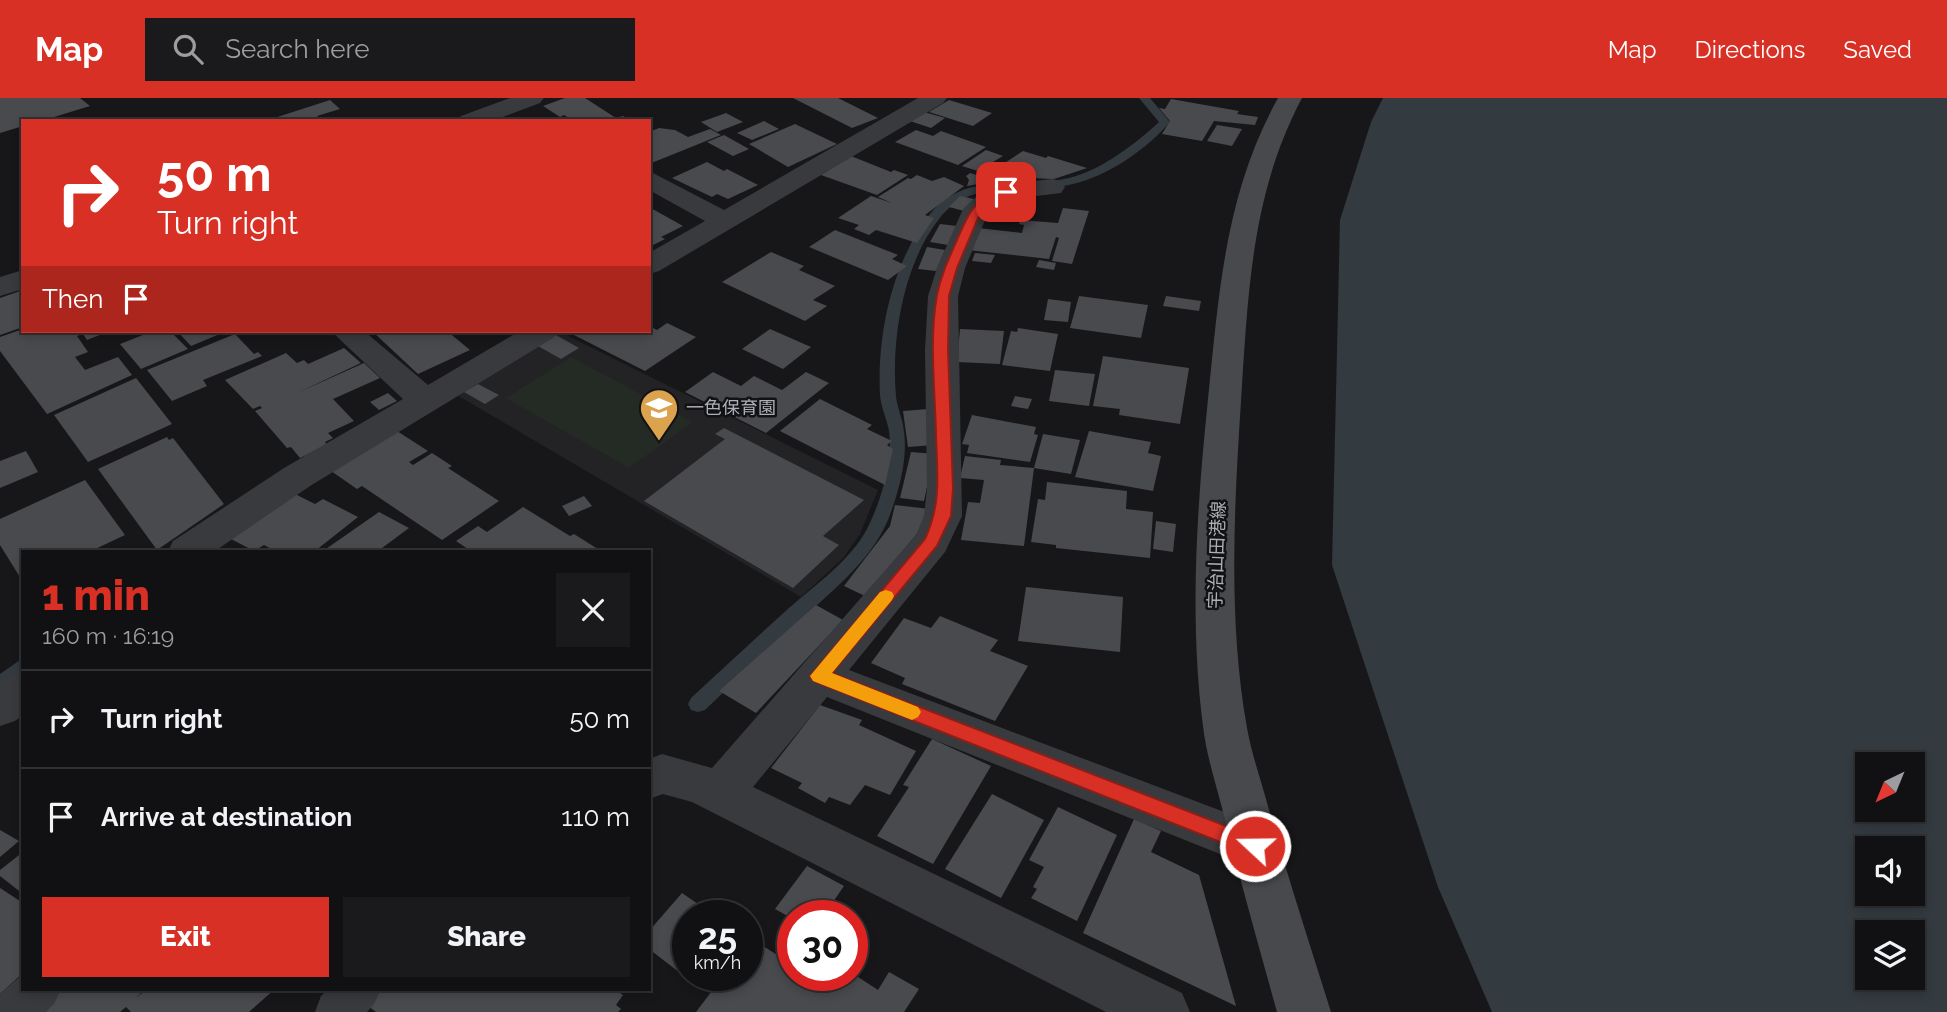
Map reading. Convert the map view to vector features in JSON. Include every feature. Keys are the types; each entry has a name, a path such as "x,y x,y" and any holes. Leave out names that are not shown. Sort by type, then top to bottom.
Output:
{"main road":[{"name":"宇治山田港線","path":"1290,98 1267,145 1252,185 1239,243 1221,444 1215,622 1225,728 1255,846 1304,1012"}],"street":[{"path":"474,119 532,98"},
{"path":"651,264 934,98"},
{"path":"651,180 723,220"},
{"path":"719,794 932,542 943,516 945,488 941,350 943,296 951,268 976,209 990,198 1006,192 1052,187"},
{"path":"0,287 21,280"},
{"path":"348,333 426,401"},
{"path":"188,550 297,477 539,333"},
{"path":"819,676 1255,846"},
{"path":"0,708 21,691"},
{"path":"651,778 662,775 702,785 1163,1012"}],"lane":[{"path":"13,1012 37,991"},
{"path":"337,1012 357,991"}],"shaded area":[{"path":"1383,98 1947,98 1947,1012 1492,1012 1438,887 1332,565 1340,220 1371,122"},
{"name":"一色保育園","path":"562,333 878,490 860,534 843,558 801,597 455,394"},
{"path":"571,357 693,422 629,468 506,398"}],"building":[{"path":"0,98 80,98 90,106 48,119 21,119 21,127 0,133"},
{"path":"565,98 585,98 616,118 623,116 628,119 571,119 564,115 560,117 543,106"},
{"path":"793,98 838,98 878,118 852,128"},
{"path":"1171,99 1258,117 1255,125 1214,121 1202,141 1162,134 1170,121 1159,108 1165,109"},
{"path":"330,100 340,109 317,116 320,119 271,119"},
{"path":"949,100 992,113 973,126 929,112"},
{"path":"924,112 945,118 931,128 910,121"},
{"path":"726,113 743,122 717,132 701,122"},
{"path":"764,121 779,129 752,140 737,133"},
{"path":"795,124 837,144 788,167 749,144"},
{"path":"1217,125 1242,129 1232,146 1207,141"},
{"path":"659,128 675,130 688,137 710,129 721,135 651,163 651,131"},
{"path":"916,130 933,136 941,131 986,147 958,165 895,142"},
{"path":"724,135 749,149 733,156 707,142"},
{"path":"986,150 1003,156 978,171 962,166"},
{"path":"1023,151 1087,168 1054,179 1029,178 1025,181 994,170"},
{"path":"851,156 891,172 894,170 908,175 877,195 821,175"},
{"path":"707,162 758,185 728,199 717,194 712,197 672,178"},
{"path":"970,173 995,181 967,186 969,180 966,176"},
{"path":"917,175 932,181 944,177 964,186 925,215 934,218 917,243 876,230 869,235 854,229 859,225 838,218 871,196 892,203 878,197"},
{"path":"960,196 974,199 964,211 949,207"},
{"path":"651,208 683,226 661,237 665,239 651,246"},
{"path":"1063,208 1089,211 1072,264 1052,261 1059,238 1056,237 1049,259 968,250 978,228 1022,233 1024,225 1019,224 1020,220 1058,223"},
{"path":"940,224 957,226 948,245 930,242"},
{"path":"835,230 898,255 892,259 907,266 888,280 809,247"},
{"path":"927,247 945,250 936,271 918,269"},
{"path":"771,252 804,266 799,270 835,286 813,300 827,306 805,321 722,282"},
{"path":"975,253 995,255 991,263 972,261"},
{"path":"1039,260 1056,263 1054,270 1036,267"},
{"path":"21,291 21,328 0,335 0,298"},
{"path":"1079,296 1148,305 1141,338 1070,328"},
{"path":"1166,296 1201,301 1199,311 1163,306"},
{"path":"1048,299 1071,302 1068,322 1044,320"},
{"path":"667,323 696,337 645,371 570,333 651,333 651,327 657,330"},
{"path":"1018,328 1058,334 1050,371 1002,365 1011,331 1017,332"},
{"path":"770,329 811,347 783,369 742,349"},
{"path":"960,329 1004,331 1000,364 957,362"},
{"path":"21,330 21,333 105,333 87,340 83,334 77,336 88,352 75,357 85,370 118,357 132,375 47,414 0,351 0,337"},
{"path":"148,333 172,333 188,349 141,369 120,344"},
{"path":"179,333 222,333 191,346"},
{"path":"374,333 449,333 470,350 418,374"},
{"path":"235,334 254,354 258,352 262,356 203,380 207,386 172,401 147,370"},
{"path":"556,335 579,348 561,359 538,346"},
{"path":"344,348 361,363 297,393 364,363 380,378 333,399 354,421 328,433 333,438 325,442 327,445 300,458 291,447 287,448 255,411 262,408 260,406 253,409 225,380 286,353 297,363 304,360 308,364"},
{"path":"1103,356 1189,368 1180,424 1119,415 1120,409 1093,406"},
{"path":"1055,370 1095,374 1089,406 1049,401"},
{"path":"713,372 741,386 754,376 782,390 806,372 829,383 766,433 685,392"},
{"path":"136,378 172,424 88,462 54,415"},
{"path":"478,384 499,395 485,404 464,392"},
{"path":"388,393 397,401 379,410 370,402"},
{"path":"1015,396 1032,399 1028,409 1011,406"},
{"path":"820,399 872,425 867,429 892,441 887,445 893,449 885,485 780,431"},
{"path":"928,409 934,445 908,447 903,411"},
{"path":"972,415 1036,427 1034,434 1038,435 1030,462 967,453 969,445 962,444"},
{"path":"724,428 864,500 823,536 839,545 793,588 644,501 725,439 715,434"},
{"path":"397,431 428,451 409,462 413,465 432,453 452,466 448,468 499,501 442,540 362,486 357,489 331,471"},
{"path":"1089,431 1151,442 1148,453 1161,456 1153,491 1075,477"},
{"path":"1043,434 1080,440 1071,474 1034,468"},
{"path":"167,437 169,440 173,438 224,504 157,550 98,469"},
{"path":"26,451 38,472 0,488 0,461"},
{"path":"911,452 934,454 924,501 900,498"},
{"path":"965,456 1001,460 1000,465 1034,468 1024,546 961,540 968,502 980,503 984,480 960,478"},
{"path":"85,480 125,535 93,550 21,550 21,579 0,545 0,519"},
{"path":"1047,482 1127,491 1126,509 1153,512 1150,558 1056,548 1056,545 1031,542 1038,499 1045,500"},
{"path":"295,494 315,504 323,499 358,517 316,550 273,550 264,545 252,550 231,539"},
{"path":"584,496 592,506 569,516 562,506"},
{"path":"895,505 930,509 921,529 865,596 844,586 890,526"},
{"path":"523,507 570,536 574,534 599,550 470,550 456,541 478,526 487,532"},
{"path":"379,512 409,528 379,550 324,550"},
{"path":"1156,521 1176,524 1173,552 1153,549"},
{"path":"1026,587 1123,597 1120,652 1018,641"},
{"path":"816,605 843,620 756,713 719,691"},
{"path":"940,616 998,640 990,651 1028,666 995,721 902,684 905,678 871,663 904,618 931,628"},
{"path":"820,705 862,720 859,725 916,751 890,795 865,785 850,805 829,797 825,803 798,788 802,783 771,768"},
{"path":"932,739 991,766 933,864 877,836 909,787 903,785"},
{"path":"992,794 1044,820 1001,898 945,869"},
{"path":"1058,807 1117,835 1077,921 1031,898 1037,889 1033,887 1044,867 1029,860"},
{"path":"1134,819 1161,831 1151,852 1199,875 1236,1006 1083,933"},
{"path":"0,830 19,841 0,857"},
{"path":"21,854 21,892 0,876 0,870"},
{"path":"807,866 844,886 834,900 782,900"},
{"path":"0,888 21,902 21,975 0,994"},
{"path":"682,893 692,900 676,900"},
{"path":"672,905 672,967 651,951 651,929"},
{"path":"763,946 777,955 777,991 868,991 868,983 878,990 889,972 919,989 904,1012 696,1012 712,991 763,991"},
{"path":"46,991 143,991 136,998 145,991 273,991 249,1012 131,1012 126,1007 120,1012 21,1012"},
{"path":"375,991 617,991 623,995 616,1005 621,1009 618,1012 376,1012 364,1003"}],"waterway":[{"path":"698,704 844,569 875,529 884,508 896,459 897,432 888,395 888,372 897,300 912,254 936,214 950,201 982,188 1071,181 1108,165 1146,139 1165,122 1144,98"},
{"path":"0,685 21,668"}],"slow traffic":[{"path":"886,596 819,676 912,712"}],"place":[{"name":"一色保育園","path":"659,442"}],"route":[{"path":"1006,192 990,198 976,209 951,268 943,296 943,516 932,542 819,676 1255,846"}]}
